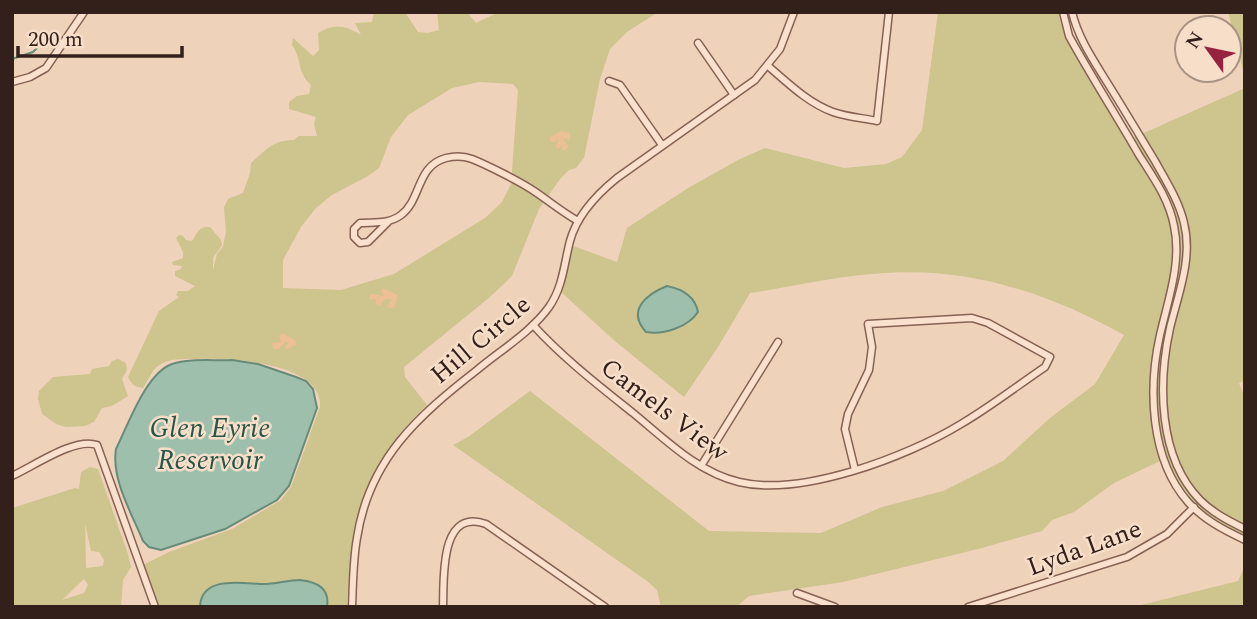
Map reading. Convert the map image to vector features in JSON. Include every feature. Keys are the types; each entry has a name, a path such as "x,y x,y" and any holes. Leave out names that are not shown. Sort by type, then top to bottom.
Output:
{"street":[{"path":"12,82 30,77 46,68 84,12"},
{"name":"Hill Circle","path":"352,607 359,525 373,484 386,458 427,409 533,325 550,305 560,287 570,241 578,221 592,201 607,186 662,145 755,80 785,41 794,12"},
{"path":"768,66 802,95 820,106 837,113 877,121 889,12"},
{"path":"1063,12 1069,36 1162,193 1173,219 1177,258 1157,350 1154,397 1158,435 1165,462 1181,493 1194,508 1212,523 1245,540"},
{"path":"1072,12 1084,44 1173,194 1185,225 1187,255 1167,346 1164,398 1173,456 1182,476 1201,501 1222,517 1245,529"},
{"path":"698,43 734,95"},
{"path":"609,81 620,85 662,145"},
{"path":"388,222 360,223 354,229 354,237 359,243 369,242 388,222 409,207 422,177 432,164 459,157 471,159 534,191 578,221"},
{"name":"Camels View","path":"533,325 559,353 701,466 729,480 762,485 813,480 855,470 921,446 963,424 1045,368 1050,357 988,323 972,318 868,324 872,347 869,370 848,414 845,429 855,470"},
{"path":"701,466 778,342"},
{"path":"12,476 70,448 88,442 97,445 155,607"},
{"name":"Lyda Lane","path":"968,607 1127,557 1167,534 1201,501"},
{"path":"443,607 449,540 460,526 478,522 486,524 605,607"},
{"path":"797,593 835,607"}],"shaded area":[{"path":"374,12 405,12 418,32 428,33 439,30 437,12 467,12 476,23 499,12 658,12 627,32 610,49 600,79 584,158 576,168 569,170 560,179 539,209 512,276 404,367 405,377 427,405 387,451 364,497 352,547 347,607 159,607 143,565 169,552 232,529 281,500 291,487 320,407 317,392 307,380 271,365 249,361 171,360 156,368 143,388 132,384 128,377 159,311 179,297 176,295 178,291 188,291 195,286 175,276 175,271 182,266 173,265 172,262 183,258 176,238 179,235 192,241 200,229 210,227 222,245 213,258 213,270 217,254 223,246 226,232 224,207 228,199 243,193 251,163 275,144 294,140 299,136 317,136 314,124 316,117 289,109 289,102 297,96 309,94 311,85 301,70 292,45 293,38 313,56 319,50 318,33 340,27 361,35 355,23 372,22","holes":["479,82 513,84 518,90 511,184 502,202 485,218 394,274 341,290 283,288 283,260 301,227 316,208 332,195 379,168 391,137 408,115 452,88"]},
{"path":"938,12 1061,12 1066,33 1128,140 1245,88 1245,380 1239,383 1245,398 1245,545 1191,512 1178,496 1160,461 1114,483 1074,512 1052,520 1042,531 843,582 749,596 736,607 661,607 657,590 647,581 453,445 530,391 709,531 821,533 882,507 943,491 1003,461 1050,418 1095,384 1124,335 1094,319 1034,294 971,278 906,272 842,277 750,293 684,397 616,342 561,292 573,246 617,262 627,228 688,188 765,148 844,168 886,164 902,157 922,130"},
{"path":"1245,12 1245,78 1243,14 1229,14"},
{"path":"118,359 126,363 127,370 122,379 128,396 112,406 102,408 94,422 85,426 66,427 56,424 42,414 39,391 53,377 90,374 92,369 109,366 112,361"},
{"path":"90,467 98,469 128,554 131,567 123,580 121,607 12,607 12,508 79,489 81,472","holes":["85,524 91,551 99,552 104,560 103,566 86,568","84,579 88,585 84,593 62,600"]},
{"path":"1245,566 1245,607 1133,607 1238,581"}],"sand":[{"path":"561,131 570,133 570,140 563,138 568,146 566,150 562,150 562,144 559,149 555,147 560,139 550,141 550,137"},
{"path":"382,288 398,295 394,309 387,307 392,299 385,299 380,306 376,304 376,299 369,299 370,294 384,296"},
{"path":"282,333 295,340 297,345 286,349 286,342 279,349 273,349 272,343 281,342 279,337"}],"water":[{"path":"667,286 687,294 698,312 675,329 646,332 640,324 639,310 646,298"},
{"name":"Glen Eyrie Reservoir","path":"232,360 258,364 296,377 306,381 313,389 317,408 289,486 277,500 225,529 161,550 149,547 143,541 119,484 116,449 146,389 163,369 186,361"},
{"path":"300,580 321,587 326,595 327,607 200,607 202,597 214,586"}],"waterway":[{"path":"12,59 33,52 41,44"}]}
